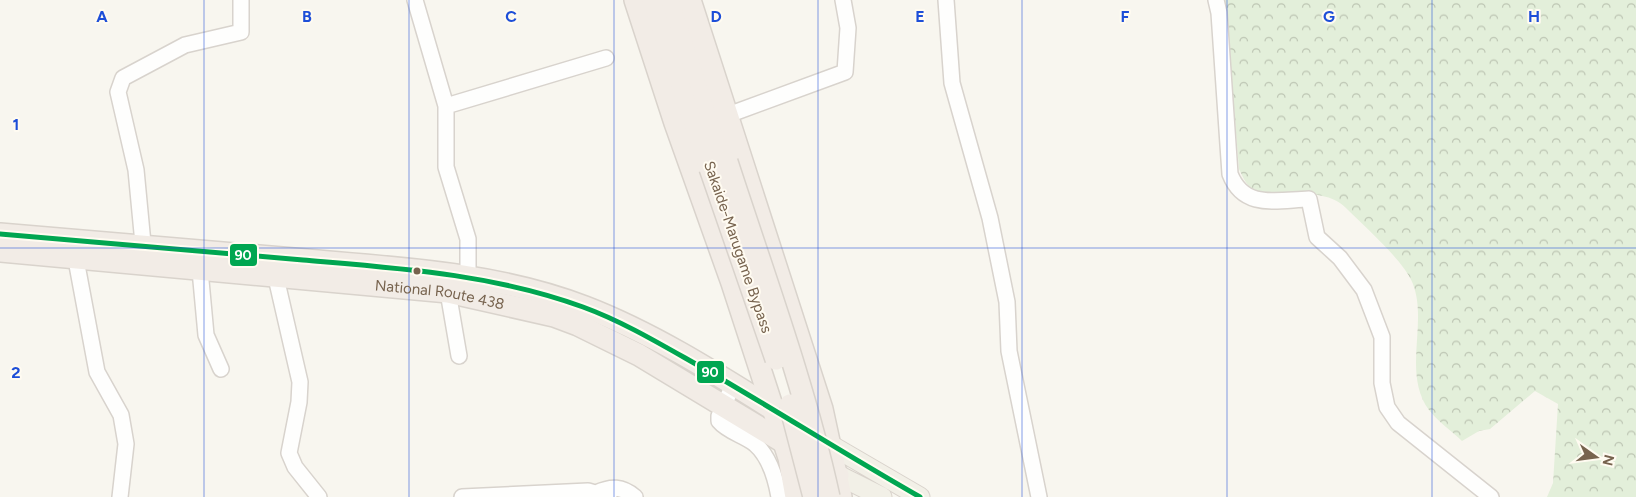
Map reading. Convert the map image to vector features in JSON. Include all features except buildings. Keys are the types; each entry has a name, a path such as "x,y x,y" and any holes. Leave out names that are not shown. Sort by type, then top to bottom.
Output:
{"highway":[{"path":"635,0 674,123 732,283 788,458 796,497"},
{"name":"Sakaide-Marugame Bypass","path":"653,0 718,165 799,386 820,455 829,497"},
{"name":"Sakaide-Marugame Bypass","path":"672,0 814,497"},
{"path":"690,0 822,409 842,497"},
{"name":"National Route 438","path":"0,234 74,249"},
{"name":"National Route 438","path":"0,251 74,249 274,267 448,292 511,305 578,325 639,355 724,405 783,444 838,475"},
{"name":"National Route 438","path":"144,255 200,270 274,267 418,270 507,285 585,307 621,322 733,385 830,444"},
{"path":"712,373 735,380 749,372 756,360"}],"main road":[{"path":"830,444 920,497"},
{"path":"838,475 876,496"}],"street":[{"path":"144,255 136,170 118,92 123,78 185,45 241,32 241,0"},
{"path":"415,0 446,106 446,167 468,239 468,277"},
{"path":"728,115 845,72 848,28 843,0"},
{"path":"946,0 952,83 990,218 1007,302 1009,351 1039,497"},
{"path":"1216,0 1219,13 1230,174 1235,187 1244,195 1255,200 1309,199 1317,237 1353,272 1364,290 1382,337 1382,383 1387,407 1398,423 1490,497"},
{"path":"446,106 606,58"},
{"path":"74,249 97,372 121,415 126,444 120,497"},
{"path":"274,267 300,382 299,402 288,453 295,467 319,497"},
{"path":"200,270 206,335 221,370"},
{"path":"448,292 459,356"},
{"path":"733,385 718,421 755,444 761,451 774,477 779,497"},
{"path":"462,497 588,491 602,495 607,488 619,488 635,497"}],"green space":[{"path":"1223,0 1636,0 1636,497 1547,497 1553,483 1558,404 1535,391 1490,429 1479,431 1462,441 1432,414 1421,396 1417,380 1417,299 1413,284 1402,265 1374,235 1337,201 1311,195 1260,192 1247,184 1239,169 1226,9"}],"transit line":[{"name":"90","path":"0,234 409,270 480,280 549,296 598,313 643,334 920,497"}]}
